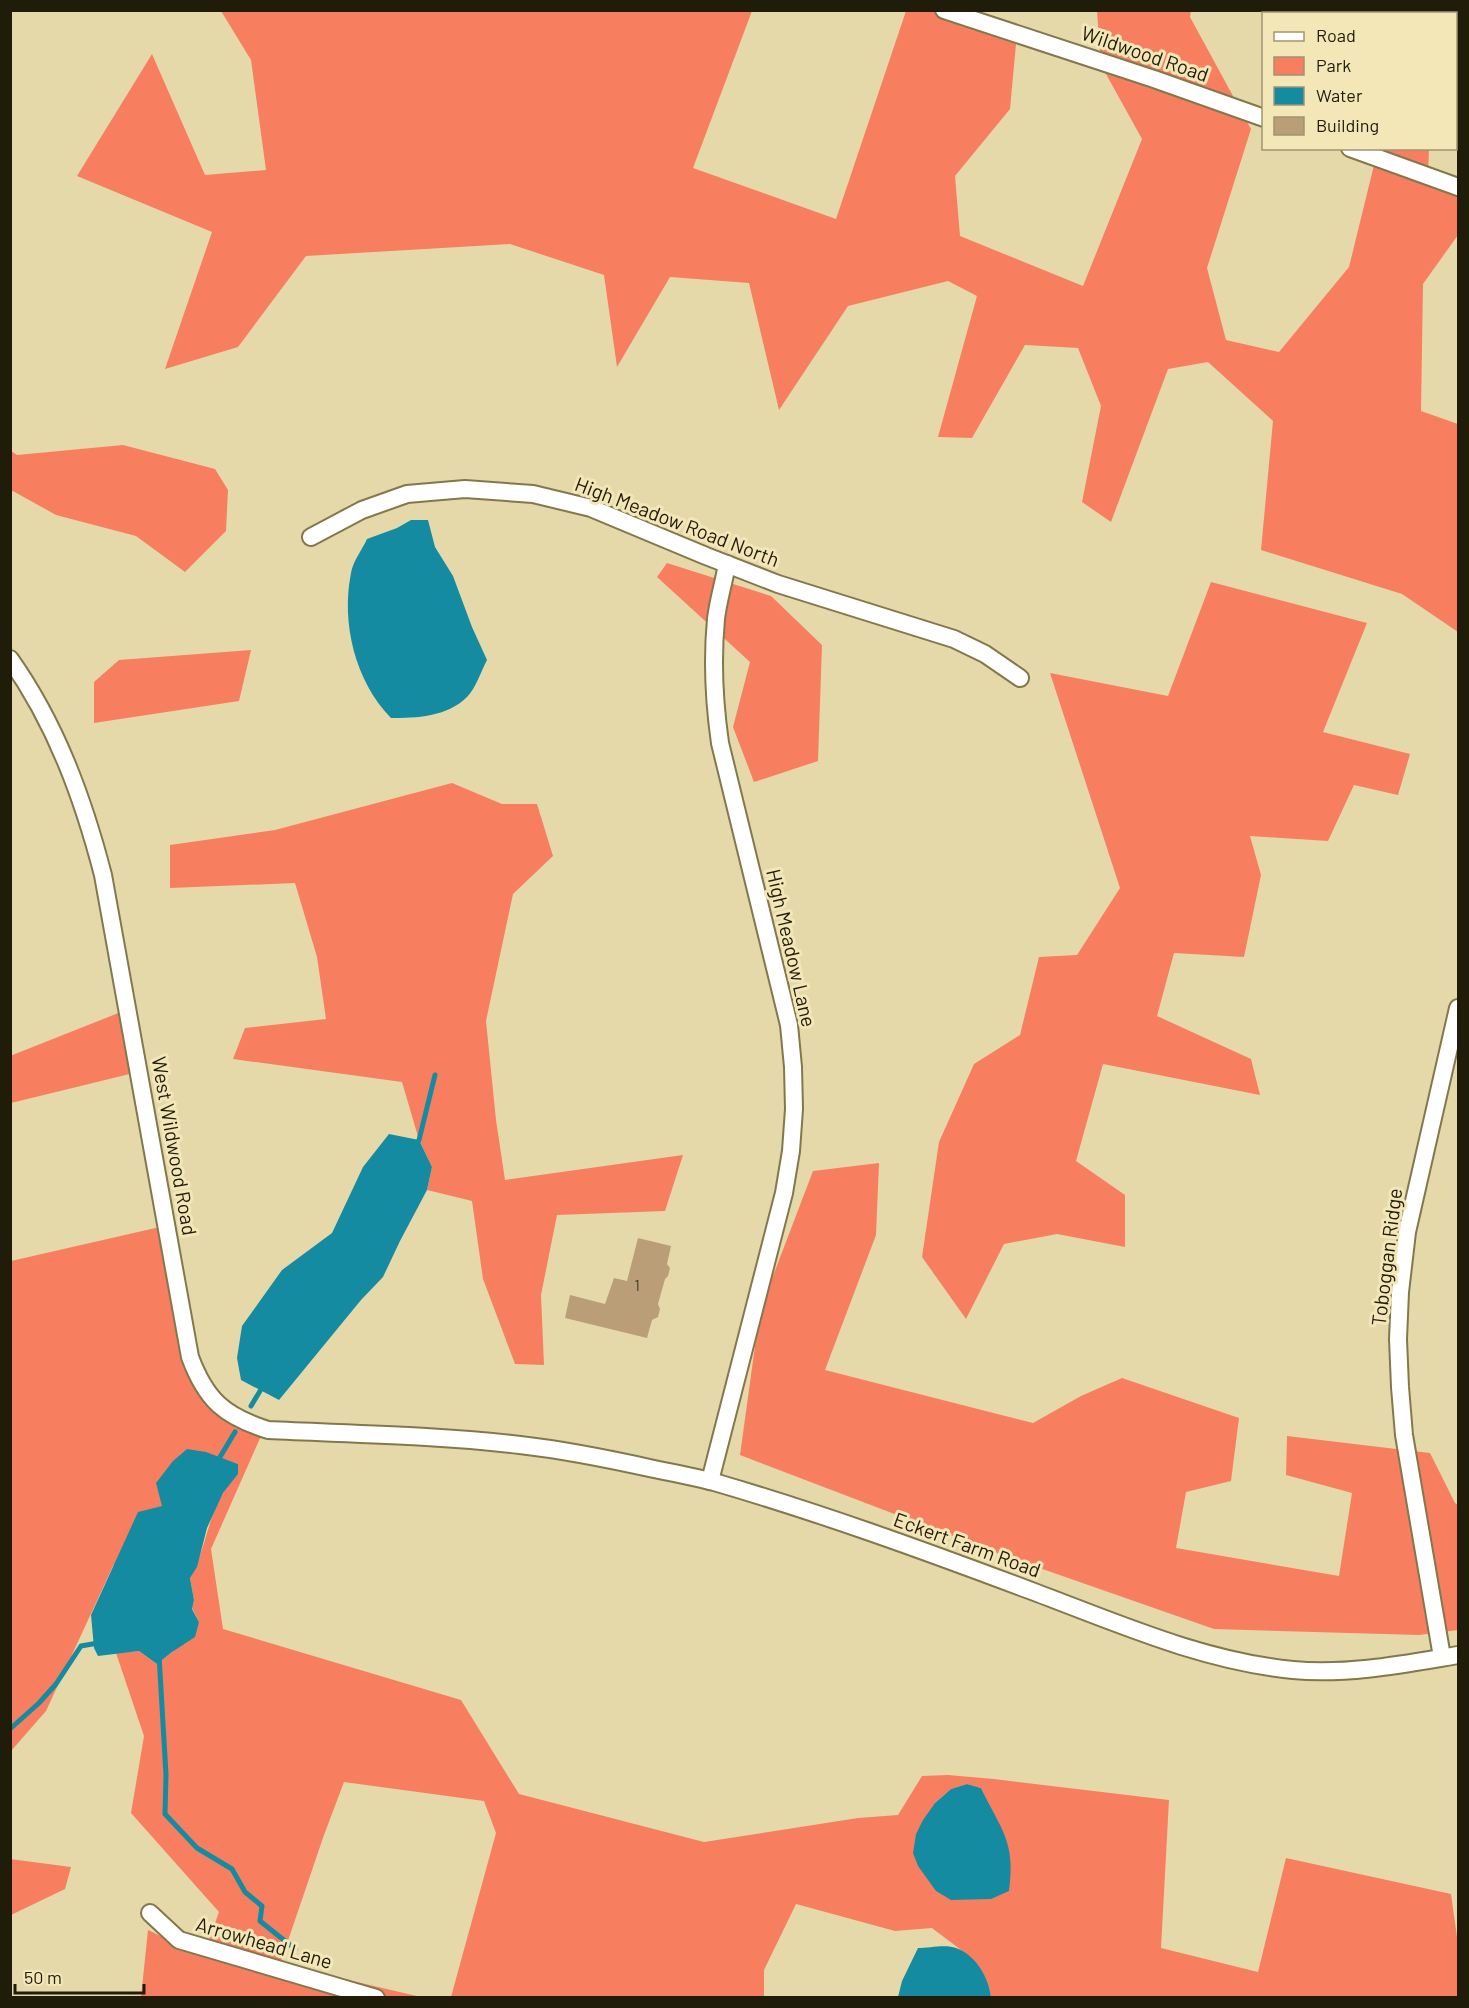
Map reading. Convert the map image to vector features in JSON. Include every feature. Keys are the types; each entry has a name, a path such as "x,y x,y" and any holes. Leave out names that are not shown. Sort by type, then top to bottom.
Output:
{"street":[{"name":"Wildwood Road","path":"944,10 1154,79 1262,118"},
{"path":"1356,150 1458,187"},
{"name":"High Meadow Road North","path":"311,537 362,510 392,498 424,491 465,489 533,494 591,508 727,564 821,598 954,639 986,654 1020,678"},
{"name":"High Meadow Lane","path":"710,1481 784,1193 791,1151 794,1109 793,1067 786,1006 720,743 714,703 713,663 716,616 727,564"},
{"name":"West Wildwood Road","path":"10,659 48,721 71,771 95,844 106,891 190,1357 198,1379 226,1412 245,1423 268,1430 460,1440"},
{"name":"Toboggan Ridge","path":"1450,1656 1404,1435 1398,1333 1400,1290 1407,1232 1458,1008"},
{"name":"Eckert Farm Road","path":"460,1440 522,1445 594,1456 710,1481 807,1510 910,1545 1167,1642 1251,1665 1297,1670 1343,1671 1382,1668 1450,1656"},
{"name":"Arrowhead Lane","path":"150,1913 179,1940 376,1998"}],"green space":[{"path":"221,11 752,11 693,168 836,219 906,11 937,11 1016,44 1010,109 955,176 960,236 1083,286 1142,139 1101,65 1097,11 1191,11 1190,17 1251,129 1207,268 1226,340 1279,352 1349,267 1376,157 1352,150 1429,150 1428,174 1458,186 1458,235 1423,284 1421,411 1458,424 1458,632 1402,594 1261,550 1273,421 1208,362 1168,369 1111,522 1082,502 1101,406 1078,348 1025,345 972,438 938,437 977,296 948,281 848,306 779,410 749,283 670,277 617,367 604,275 510,244 306,256 238,347 165,369 212,232 77,176 152,54 205,175 266,170 251,60"},
{"path":"123,445 215,469 228,490 226,531 185,572 136,536 56,515 11,490 11,451 17,455"},
{"path":"667,563 771,596 822,645 818,761 754,782 733,727 750,662 657,577"},
{"path":"1211,582 1367,623 1323,732 1410,754 1398,795 1354,785 1328,841 1250,836 1261,875 1244,957 1174,953 1157,1016 1251,1059 1260,1095 1103,1064 1076,1161 1125,1195 1125,1247 1057,1234 1004,1244 966,1319 922,1257 939,1142 974,1064 1020,1035 1039,957 1077,955 1120,888 1050,673 1168,696"},
{"path":"251,650 239,701 94,723 94,682 119,660"},
{"path":"452,783 502,804 537,804 553,856 513,894 486,1021 496,1120 505,1180 683,1155 665,1211 557,1215 541,1295 544,1365 515,1364 483,1279 472,1201 427,1190 432,1167 419,1140 402,1082 233,1059 245,1028 326,1019 317,957 295,883 170,888 170,845 275,830"},
{"path":"131,1008 142,1071 11,1103 10,1056"},
{"path":"879,1163 876,1235 825,1370 1033,1423 1081,1396 1122,1378 1239,1418 1231,1481 1186,1492 1176,1548 1339,1576 1352,1493 1286,1475 1287,1436 1430,1453 1458,1505 1458,1630 1419,1635 1214,1629 994,1552 740,1455 760,1310 813,1171"},
{"path":"173,1224 206,1389 265,1427 211,1549 223,1629 461,1700 519,1794 704,1842 858,1818 898,1815 922,1776 948,1775 994,1779 1169,1800 1161,1948 1258,1972 1286,1858 1451,1894 1458,1944 1458,1997 991,1997 984,1975 977,1966 961,1950 932,1928 895,1931 796,1904 764,1970 764,1997 451,1997 496,1833 484,1801 344,1782 280,1964 421,1997 141,1997 148,1930 203,1956 219,1912 131,1813 144,1736 116,1653 139,1651 157,1664 172,1652 199,1622 192,1608 194,1600 190,1578 218,1503 235,1477 238,1464 220,1458 163,1506 113,1566 46,1711 11,1751 11,1261","holes":["967,1784 981,1788 987,1801 935,1803 951,1789"]},
{"path":"10,1859 71,1867 65,1889 11,1915"}],"water":[{"path":"411,520 428,520 435,547 453,576 487,660 473,689 459,704 431,715 391,718 368,687 360,669 350,631 348,592 352,569 367,539"},
{"path":"389,1134 419,1140 432,1167 427,1190 383,1277 361,1300 279,1400 241,1380 237,1358 242,1326 282,1270 332,1233 363,1167"},
{"path":"187,1449 206,1452 238,1464 238,1474 223,1493 207,1528 197,1567 190,1578 194,1600 192,1609 199,1622 195,1637 157,1664 139,1651 98,1656 94,1648 91,1615 138,1512 162,1506 156,1483 173,1461"},
{"path":"967,1784 981,1788 1005,1836 1008,1848 1011,1874 1009,1891 991,1899 951,1900 936,1891 918,1866 913,1853 916,1834 935,1803 951,1789"},
{"path":"947,1946 963,1951 980,1968 991,1997 898,1997 902,1981 918,1948"}],"building":[{"path":"638,1238 671,1246 667,1264 670,1268 658,1304 660,1309 658,1317 652,1320 647,1338 565,1318 570,1295 605,1304 614,1278 627,1281"}],"waterway":[{"path":"416,1145 435,1075"},
{"path":"251,1406 263,1386"},
{"path":"217,1462 235,1432"},
{"path":"10,1729 56,1684 81,1646 98,1643"},
{"path":"159,1655 166,1775 165,1814 197,1848 232,1869 245,1892 262,1906 260,1921 295,1949"}]}
